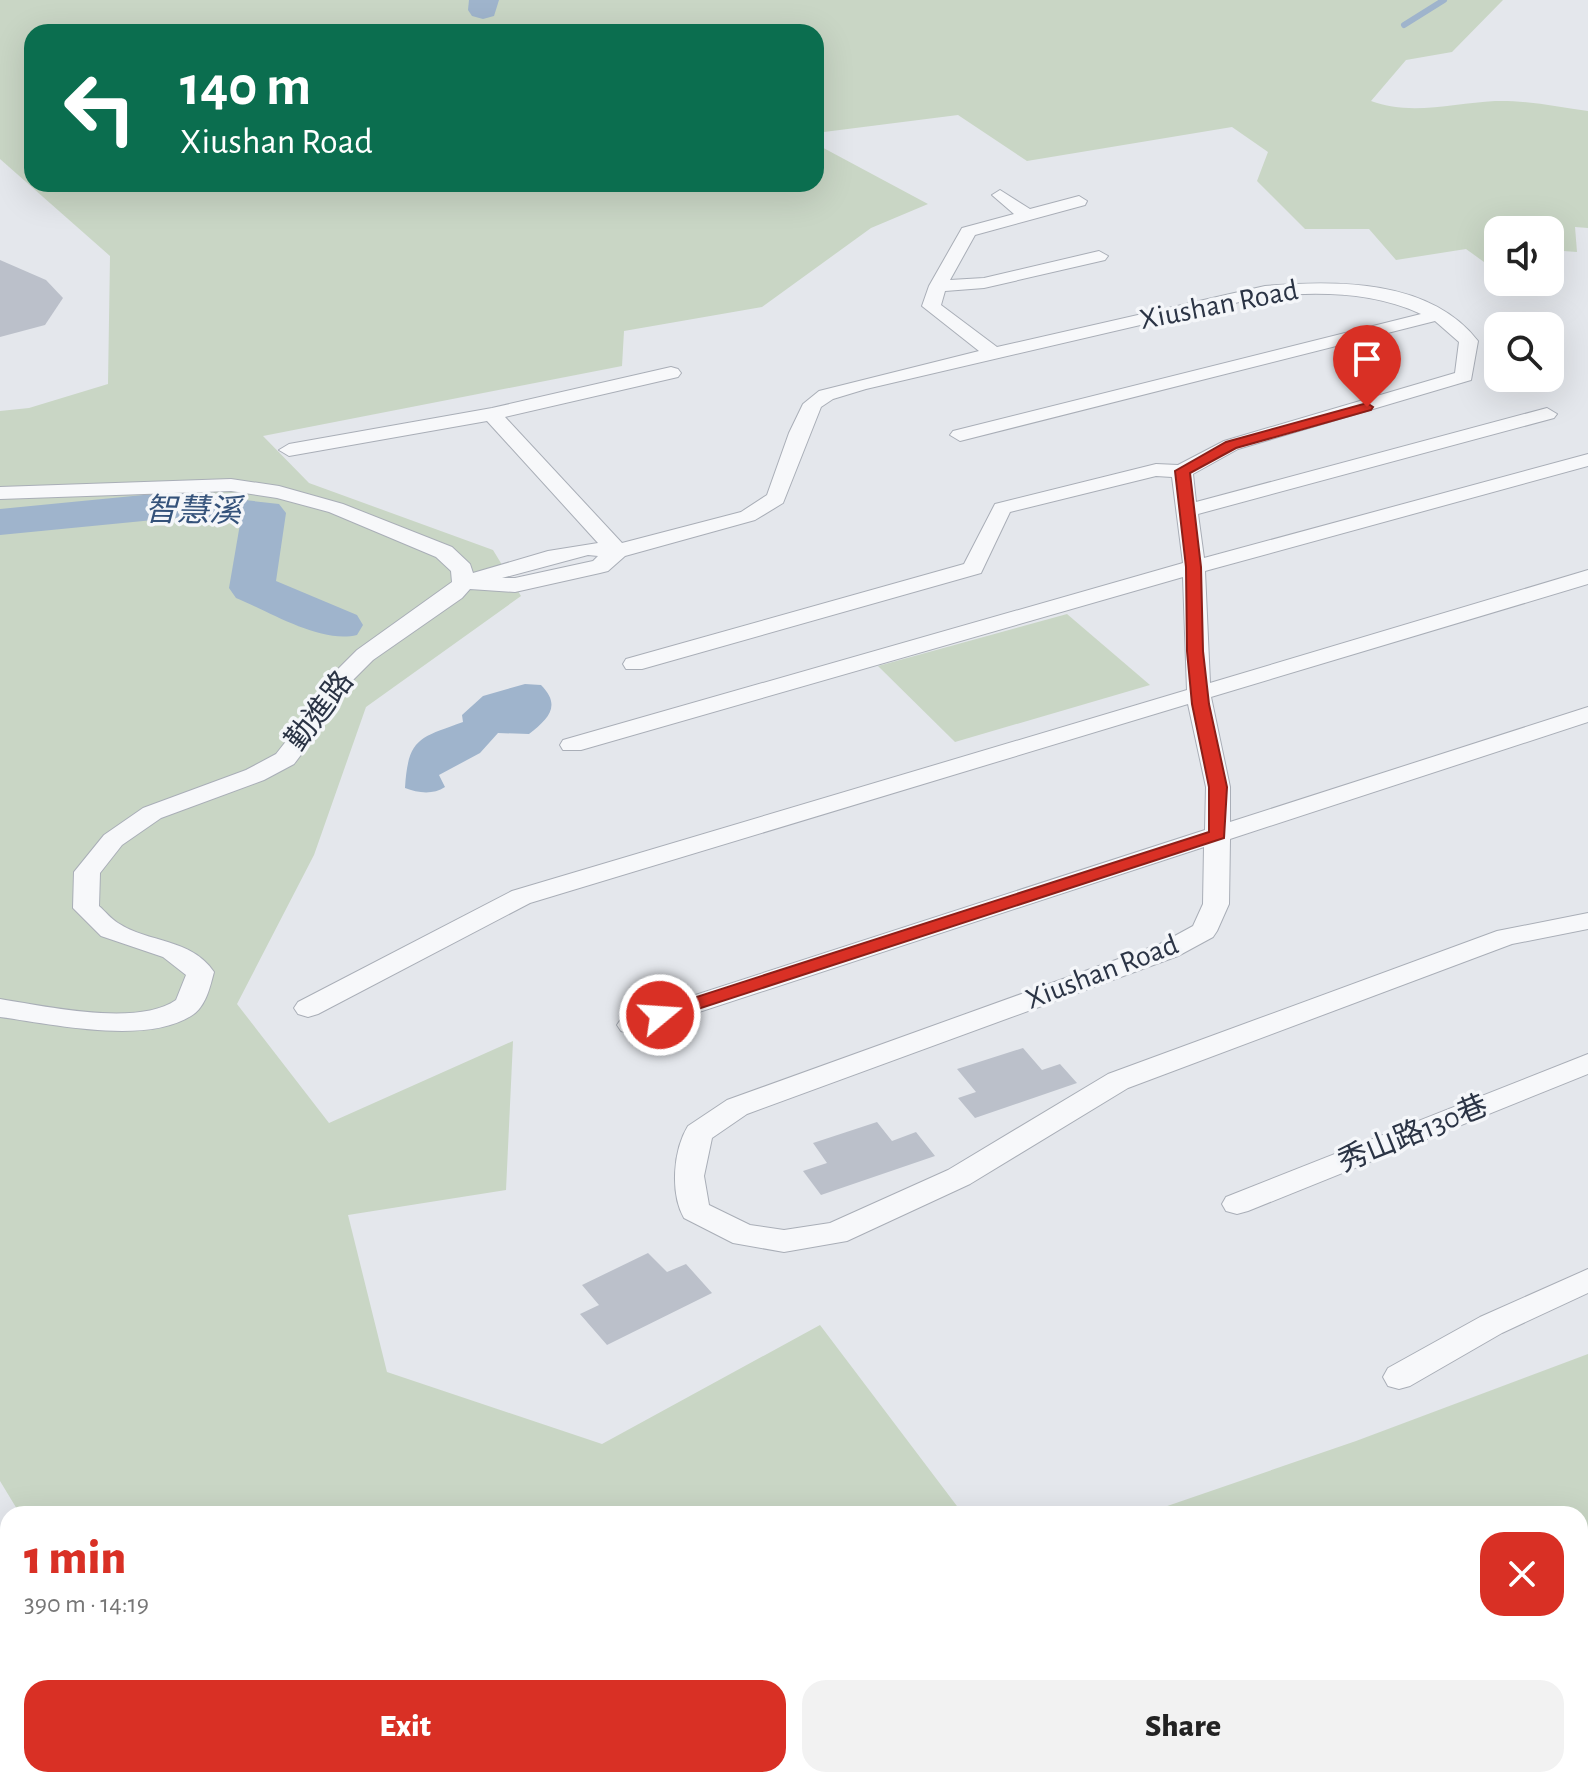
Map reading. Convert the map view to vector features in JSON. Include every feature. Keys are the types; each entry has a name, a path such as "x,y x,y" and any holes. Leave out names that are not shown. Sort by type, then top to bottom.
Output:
{"street":[{"path":"1000,195 1026,215"},
{"path":"993,353 931,306 938,286 968,232 1079,201"},
{"path":"938,286 984,283 1099,256"},
{"name":"Xiushan Road","path":"463,583 515,585 600,566 617,551 748,516 776,499 799,433 813,404 826,395 993,353 1265,291 1325,286 1386,294 1438,315 1469,341 1464,376 1231,445 1182,471 1194,567 1195,651 1218,787 1216,904 1204,931 1154,955 737,1107 698,1133 689,1176 695,1211 744,1235 784,1241 836,1233 959,1177 1118,1081 1506,937 1588,921"},
{"path":"960,435 1438,315"},
{"path":"289,450 492,414 671,373"},
{"path":"492,414 617,551"},
{"path":"1187,511 1547,414"},
{"path":"572,745 1194,567 1588,460"},
{"path":"634,664 973,568 1002,508 1156,470 1182,471"},
{"path":"0,493 231,485 279,492 336,508 444,552 462,569 463,583"},
{"path":"308,1008 521,897 1588,577"},
{"name":"勤進路","path":"0,1008 110,1020 149,1020 182,1010 196,992 200,972 172,951 110,930 86,908 87,872 113,840 152,813 255,775 285,759 313,723 334,686 365,655 454,593 463,583"},
{"path":"631,1025 1588,714"},
{"name":"秀山路130巷","path":"1237,1204 1588,1063"},
{"path":"1399,1377 1491,1325 1588,1280"}],"green space":[{"path":"0,0 1503,0 1452,52 1406,60 1371,101 1401,108 1417,108 1506,101 1588,111 1588,228 1575,227 1577,252 1564,251 1564,216 1484,216 1484,262 1466,249 1396,260 1369,229 1305,229 1257,181 1268,152 1232,127 1027,161 958,115 824,132 824,24 24,24 24,180 0,159"},
{"path":"824,148 928,204 871,228 762,307 624,331 622,366 263,436 309,483 493,550 521,596 366,707 314,855 237,1004 329,1123 513,1041 506,1190 348,1215 387,1372 602,1444 820,1325 957,1506 15,1506 0,1481 0,411 29,408 108,384 110,256 37,192 824,192"},
{"path":"1067,614 1150,685 955,742 878,666"},
{"path":"1588,1354 1588,1506 1167,1506 1356,1441"}],"water":[{"path":"525,684 541,685 551,699 550,712 536,728 529,734 498,733 480,753 439,775 445,787 440,790 425,792 405,788 409,759 419,742 463,722 462,715 483,696"}],"building":[{"path":"0,260 46,280 63,298 45,325 0,337"},
{"path":"1023,1048 1042,1070 1060,1064 1077,1083 975,1118 958,1098 976,1092 957,1069"},
{"path":"877,1122 892,1141 916,1132 935,1156 821,1195 803,1171 827,1163 813,1143"},
{"path":"648,1253 667,1272 686,1264 712,1293 607,1345 580,1314 599,1305 582,1285"}],"waterway":[{"path":"483,10 484,0"},
{"path":"1404,25 1444,0"},
{"name":"智慧溪","path":"0,522 174,505 264,513 252,588 340,625"}],"route":[{"path":"660,1015 1218,835 1218,787 1200,704 1195,651 1194,567 1182,471 1231,445 1367,407"}]}
